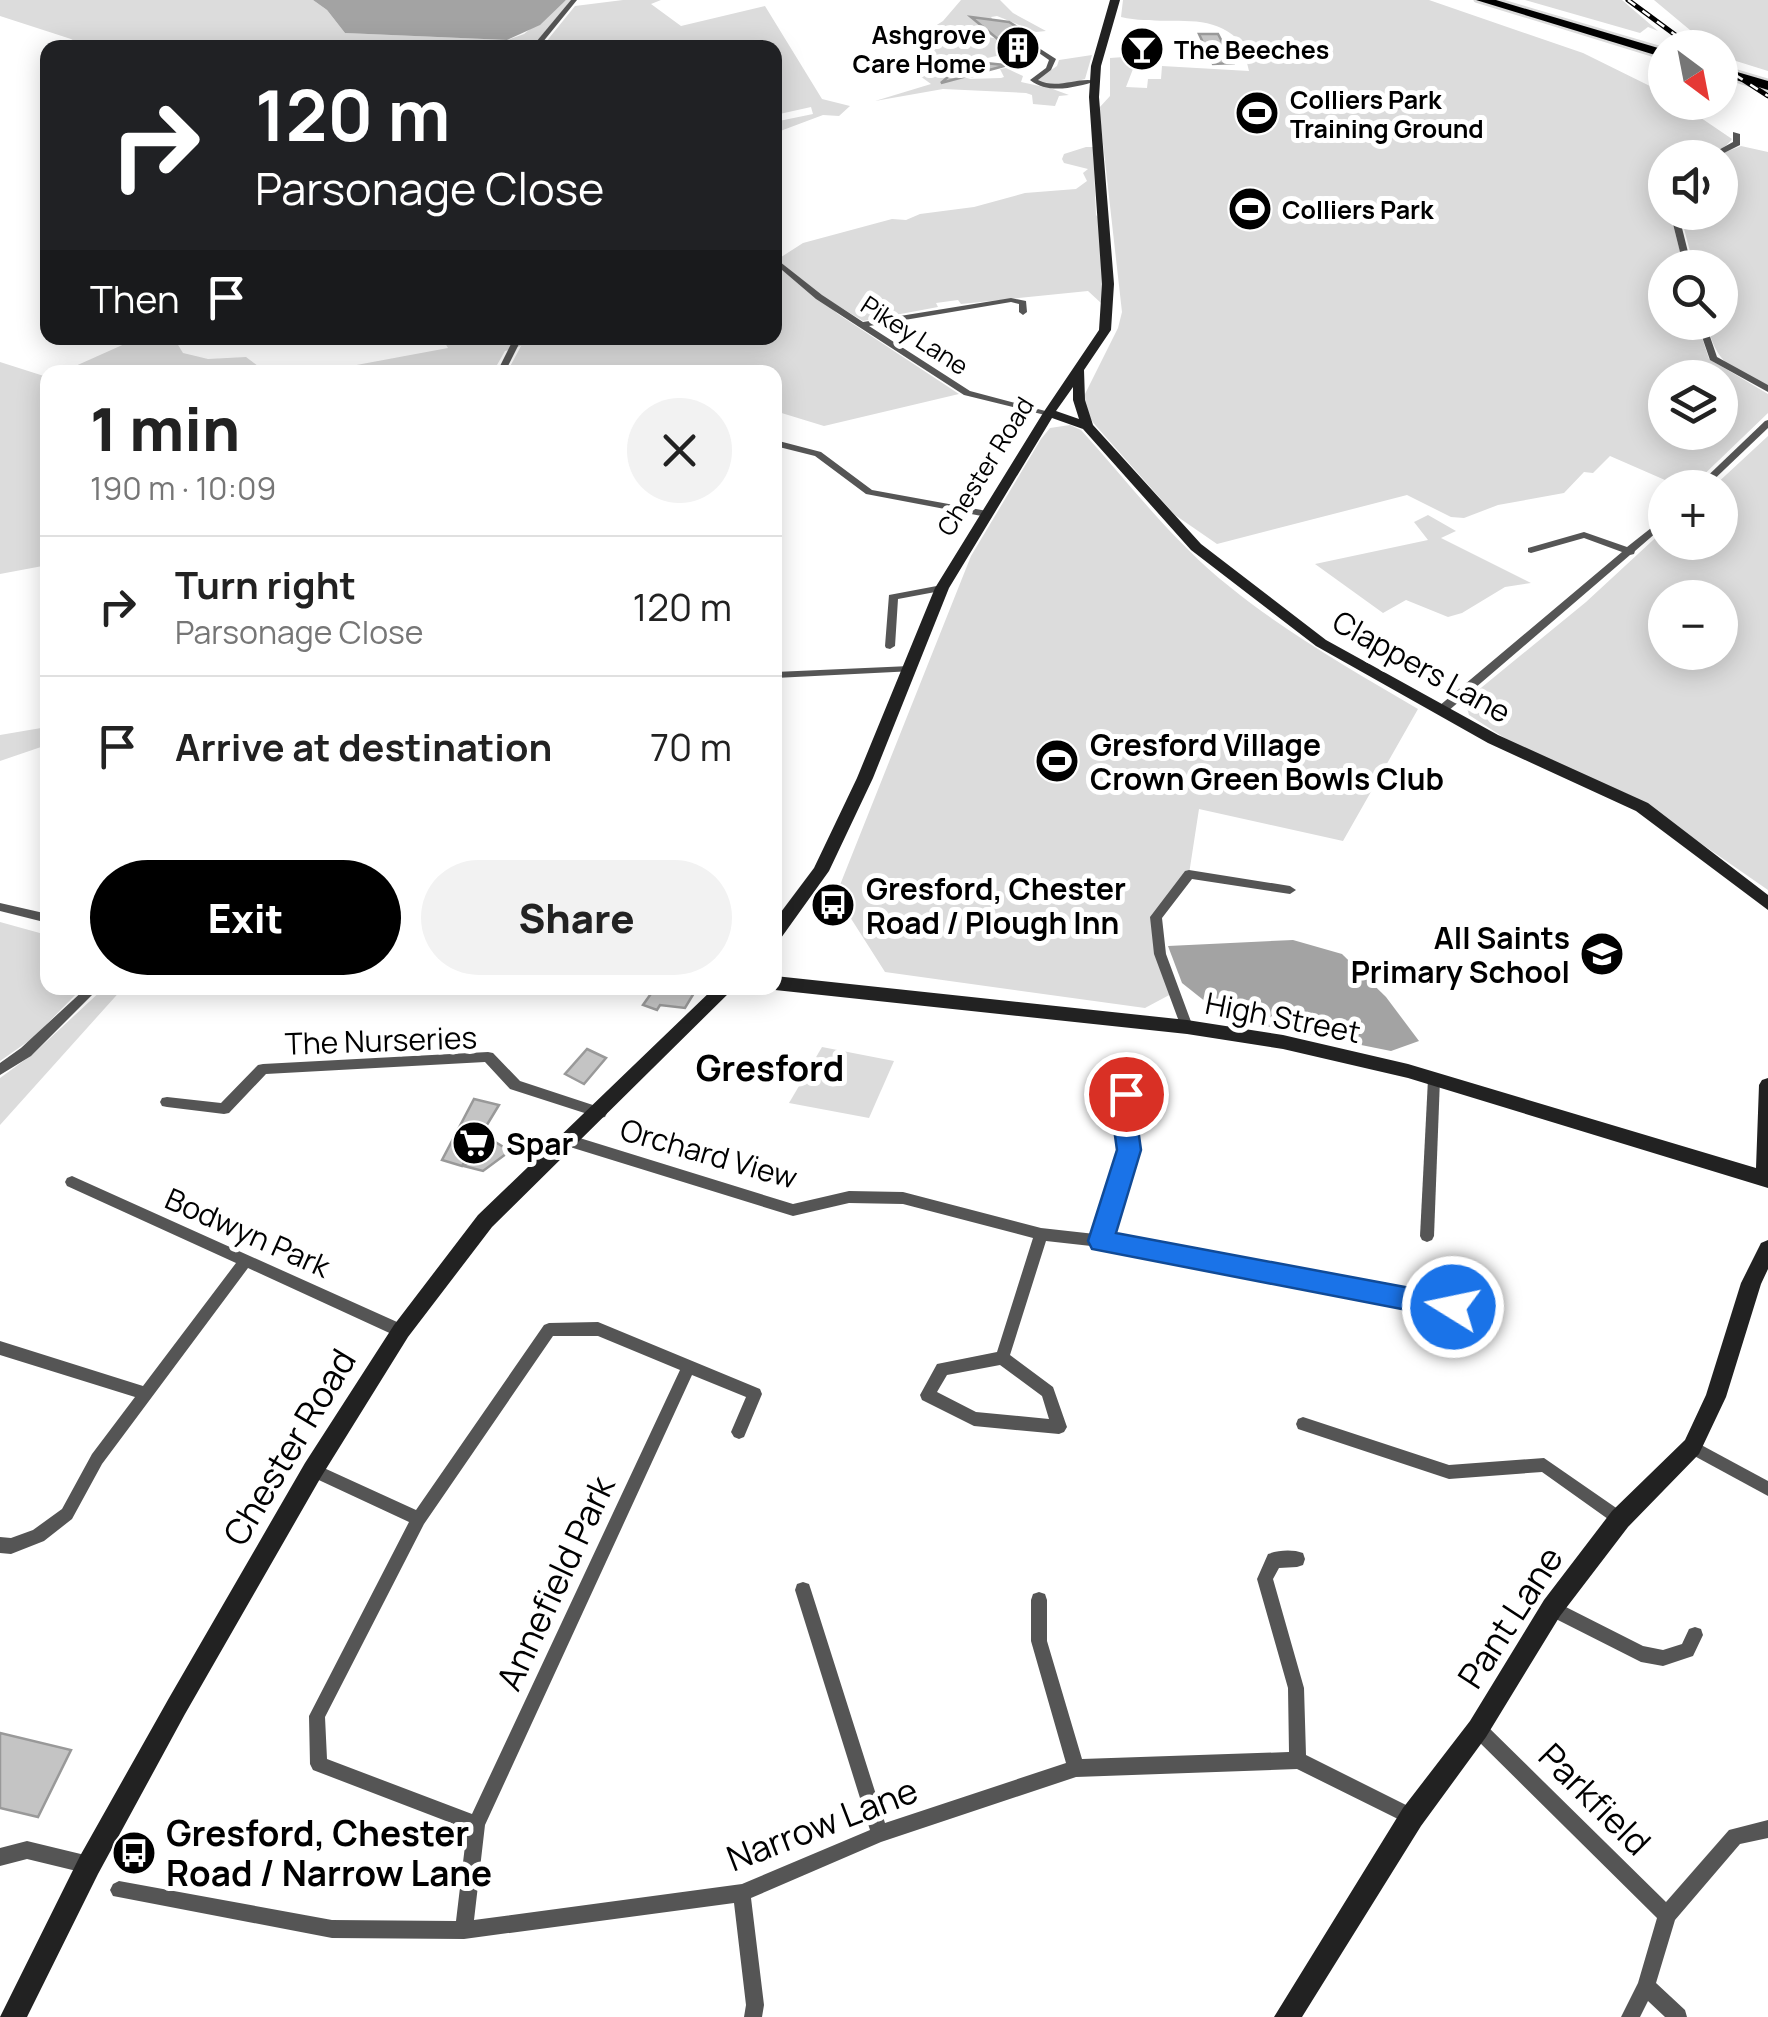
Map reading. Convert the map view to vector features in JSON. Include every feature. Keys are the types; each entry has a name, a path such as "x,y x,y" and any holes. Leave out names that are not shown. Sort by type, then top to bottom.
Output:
{"highway":[{"path":"1482,0 1648,49"},
{"path":"1510,0 1648,41"},
{"path":"1738,68 1768,77"},
{"path":"1738,77 1768,86"}],"main road":[{"name":"Chester Road","path":"782,924 821,871 865,778 942,588 1049,413 1105,330 1108,284 1094,81 1115,0"},
{"path":"1079,372 1079,400 1087,426"},
{"name":"Clappers Lane","path":"1049,413 1069,416 1087,426 1196,547 1321,643 1493,739 1642,807 1768,904"},
{"name":"High Street","path":"782,984 1187,1027 1283,1042 1434,1080 1767,1179"},
{"name":"Chester Road","path":"13,2017 89,1865 313,1470 400,1332 485,1221 600,1114 718,995"},
{"path":"1767,1179 1768,1085"},
{"name":"Pant Lane","path":"1287,2017 1412,1817 1478,1729 1552,1608 1620,1519 1692,1447 1716,1397 1751,1283 1768,1249"}],"street":[{"path":"541,40 574,0"},
{"path":"1028,43 1054,59 1034,80 1040,86 1094,81"},
{"path":"1736,134 1737,140"},
{"name":"Pikey Lane","path":"782,266 819,297 967,393 1049,413"},
{"path":"865,324 1011,300 1023,303 1023,312"},
{"path":"1708,340 1714,358 1768,389"},
{"path":"1718,470 1768,423"},
{"path":"782,445 818,454 869,492 987,514"},
{"path":"1532,550 1584,535 1631,552"},
{"path":"1443,710 1648,536"},
{"path":"890,646 893,597 942,588"},
{"path":"782,675 910,669"},
{"path":"1187,1027 1160,954 1156,917 1189,874 1290,890"},
{"path":"0,908 40,917"},
{"path":"0,1070 26,1052 86,995"},
{"name":"The Nurseries","path":"167,1102 224,1109 263,1070 488,1057 516,1085 600,1114"},
{"path":"1427,1236 1434,1080"},
{"path":"1100,1241 1129,1150 1123,1107 1126,1094"},
{"name":"Orchard View","path":"570,1140 793,1210 849,1197 903,1198 1041,1234 1100,1241 1482,1312"},
{"name":"Bodwyn Park","path":"72,1182 400,1332"},
{"path":"1002,1358 1041,1234"},
{"path":"0,1545 11,1546 38,1536 67,1514 98,1458 246,1261"},
{"path":"476,1824 319,1764 317,1716 419,1519 549,1330 598,1329 755,1394 739,1432"},
{"path":"0,1348 145,1393"},
{"path":"1002,1358 1048,1392 1059,1427 974,1419 927,1395 942,1369 1002,1358"},
{"name":"Annefield Park","path":"464,1930 476,1824 688,1368"},
{"path":"1303,1424 1449,1472 1544,1466 1620,1519"},
{"path":"1692,1447 1768,1489"},
{"path":"313,1470 419,1519"},
{"path":"1297,1558 1274,1560 1265,1579 1296,1688 1298,1760"},
{"path":"802,1590 880,1834"},
{"path":"1039,1600 1040,1642 1076,1768"},
{"path":"1552,1608 1652,1656 1663,1658 1687,1650 1695,1635"},
{"name":"Parkfield","path":"1478,1729 1667,1914"},
{"name":"Narrow Lane","path":"119,1890 332,1930 464,1930 742,1893 880,1834 1076,1768 1298,1760 1412,1817"},
{"path":"1630,2017 1646,1986 1667,1914 1735,1836 1768,1829"},
{"path":"0,1858 27,1850 89,1865"},
{"path":"742,1893 755,2005 753,2017"},
{"path":"1646,1986 1678,2017"}],"shaded area":[{"path":"0,0 313,0 327,10 345,33 507,40 73,40 0,16"},
{"path":"313,0 566,0 540,25 507,40 345,33 327,10"},
{"path":"566,0 572,0 538,40 507,40 524,34"},
{"path":"661,0 651,4 681,26 765,6 822,99 850,106 839,116 823,115 782,130 782,120 813,114 811,107 782,113 782,40 547,40 575,6"},
{"path":"961,0 1000,0 1013,13 1046,31 1036,32 997,16 980,20 992,31 983,36 999,39 1008,46 997,52 1001,55 946,67 958,78 1001,78 1004,77 1000,69 1006,68 1023,76 1021,82 1044,87 1038,79 1057,66 1059,60 1092,55 1085,79 1050,88 1069,95 1059,96 1055,106 1033,104 1032,95 1026,93 943,89 875,101 931,84 920,76 923,68 937,64 921,35 943,21"},
{"path":"1123,0 1429,0 1583,53 1648,85 1648,120 1704,120 1732,139 1648,140 1648,230 1674,230 1680,250 1648,250 1648,340 1703,340 1711,360 1648,360 1648,450 1730,450 1709,470 1648,473 1610,456 1593,473 1584,472 1564,493 1498,505 1464,518 1451,517 1407,495 1217,544 1175,515 1088,416 1084,396 1122,312 1099,108 1110,96 1110,58 1138,56 1126,87 1147,88 1148,79 1161,79 1162,66 1249,71 1247,63 1254,62 1242,43 1213,25 1121,17"},
{"path":"1525,0 1622,0 1657,30 1648,27 1640,33"},
{"path":"1654,0 1768,0 1768,71 1738,62 1738,30 1690,30"},
{"path":"1093,147 1105,289 1101,303 1088,291 961,304 958,300 863,321 832,302 831,308 838,314 959,394 824,426 782,413 782,365 511,365 521,346 505,351 497,365 357,365 448,348 446,345 782,345 782,256 803,243 892,219 906,220 920,214 974,207 1025,193 1076,189 1087,181 1083,173 1088,169 1064,163 1064,154"},
{"path":"1738,147 1768,152 1768,385 1738,370 1738,360 1724,360 1712,340 1738,340 1738,250 1690,250 1684,230 1738,230"},
{"path":"122,345 178,345 183,353 208,359 246,357 257,365 78,365"},
{"path":"0,362 40,375 40,566 0,574"},
{"path":"1738,376 1768,394 1768,413 1738,442"},
{"path":"1070,425 1081,430 1209,570 1298,636 1418,709 1343,841 1199,809 1189,874 1156,917 1173,993 1145,1008 885,972 836,895 971,556 1041,439 1050,428"},
{"path":"1768,436 1768,890 1634,797 1517,746 1469,715 1465,701 1586,602 1648,545 1648,560 1738,560 1738,470 1731,470"},
{"path":"1428,515 1456,531 1441,538 1531,583 1505,587 1448,617 1406,600 1383,613 1315,564 1428,540 1414,522"},
{"path":"40,728 40,747 0,761 0,735"},
{"path":"0,922 40,933 40,995 75,995 33,1038 0,1061"},
{"path":"1293,940 1342,954 1386,997 1419,1041 1391,1051 1226,1018 1182,983 1168,946"},
{"path":"96,995 117,995 0,1125 0,1078 33,1054"},
{"path":"822,1047 894,1061 869,1118 789,1103"}],"building":[{"path":"971,17 1009,22 1035,38 1024,39 1024,47 1016,54"},
{"path":"1199,34 1218,34 1233,63 1213,64"},
{"path":"966,61 1004,65 1004,66 941,83"},
{"path":"650,995 693,995 685,1008 660,1005 657,1010 643,1005"},
{"path":"587,1049 606,1058 584,1084 565,1074"},
{"name":"Spar","path":"474,1099 499,1105 462,1166 442,1160"},
{"path":"492,1140 510,1151 483,1171 464,1166"},
{"path":"0,1733 71,1750 38,1817 0,1808"}],"railway":[{"path":"1628,0 1669,30"},
{"path":"1738,77 1768,96"}],"place":[{"name":"Ashgrove Care Home","path":"1018,48"},
{"name":"The Beeches","path":"1142,49"},
{"name":"Colliers Park Training Ground","path":"1257,113"},
{"name":"Colliers Park","path":"1250,209"},
{"name":"Gresford Village Crown Green Bowls Club","path":"1057,761"},
{"name":"Gresford, Chester Road / Plough Inn","path":"833,905"},
{"name":"All Saints Primary School","path":"1602,954"},
{"name":"Spar","path":"474,1143"},
{"name":"Gresford, Chester Road / Narrow Lane","path":"134,1853"}],"district":[{"name":"Gresford","path":"770,1068"}],"route":[{"path":"1126,1094 1123,1107 1129,1150 1100,1241 1453,1307"}]}
